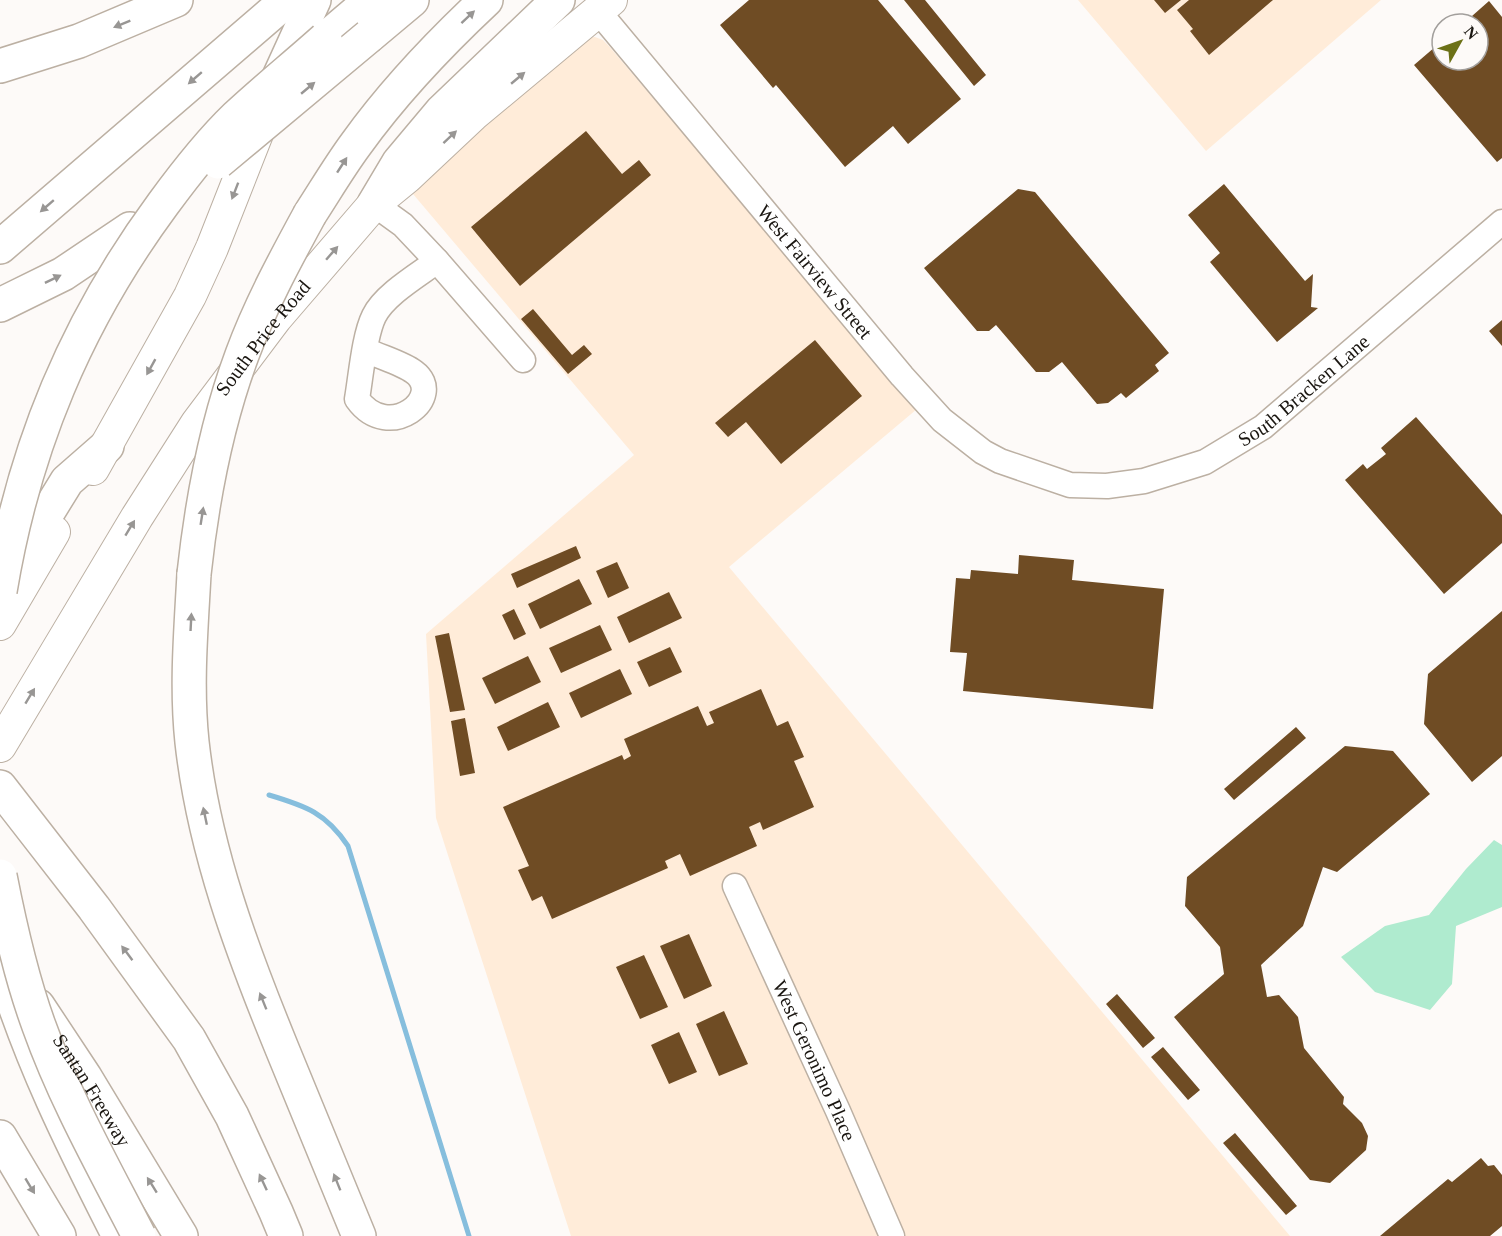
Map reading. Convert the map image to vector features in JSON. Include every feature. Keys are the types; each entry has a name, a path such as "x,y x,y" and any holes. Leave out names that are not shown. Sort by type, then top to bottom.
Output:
{"highway":[{"path":"0,66 61,48 176,0"},
{"path":"7,241 287,0"},
{"path":"0,502 16,445 44,373 65,329 130,219 160,179 218,112 320,12 370,0"},
{"path":"0,305 63,274 130,229 226,156 412,0"},
{"path":"359,1236 251,972 230,913 213,852 200,794 192,741 189,654 194,574 213,456 242,355 278,273 310,214 356,144 422,63 486,0"},
{"path":"374,204 399,162 441,112 558,0"},
{"path":"279,77 320,12"},
{"path":"0,590 14,520 38,437 60,379 107,289 135,242 203,153 236,118 320,12"},
{"path":"0,590 8,555 67,481 107,446"},
{"path":"0,788 100,917 189,1039 232,1116 286,1236"},
{"path":"0,876 10,930 39,1027 68,1094 140,1236"},
{"name":"Santan Freeway","path":"0,948 86,1077 182,1236"},
{"path":"0,959 23,1032 41,1078 119,1236"},
{"path":"0,1137 59,1236"}],"main road":[{"name":"South Price Road","path":"0,746 137,516 197,423 276,318 374,204 407,177 473,115 605,5"},
{"path":"0,624 107,446 169,335 212,248 279,77"}],"street":[{"name":"West Fairview Street","path":"605,5 902,376 942,420 992,457 1033,474 1070,485"},
{"path":"374,204 403,225 523,360"},
{"name":"South Bracken Lane","path":"1070,485 1107,486 1144,481 1206,462 1217,456 1263,427 1502,222"},
{"path":"366,350 374,316 391,296 437,261"},
{"name":"West Geronimo Place","path":"735,886 852,1141 892,1236"}],"shaded area":[{"path":"1078,0 1381,0 1206,151"},
{"path":"595,37 608,45 917,409 729,567 1290,1236 571,1236 436,818 426,634 634,455 413,194 524,88 584,38"}],"green space":[{"path":"1494,840 1502,845 1502,907 1456,926 1452,984 1430,1010 1375,992 1341,957 1385,926 1429,915 1466,869"}],"building":[{"path":"749,0 878,0 961,99 908,144 893,126 845,167 776,85 773,88 720,25"},
{"path":"904,0 925,0 986,75 974,86"},
{"path":"1154,0 1181,0 1165,13"},
{"path":"1189,0 1273,0 1209,55 1190,31 1193,29 1177,10"},
{"path":"1489,1 1502,17 1502,158 1497,162 1414,65 1430,51 1430,72 1490,72 1490,12 1477,12"},
{"path":"586,131 622,174 639,160 651,175 520,286 471,227"},
{"path":"1224,184 1305,281 1313,274 1311,307 1318,308 1277,342 1210,262 1220,253 1188,215"},
{"path":"1018,189 1035,192 1169,353 1155,365 1159,371 1126,398 1121,393 1108,403 1097,404 1062,362 1049,372 1036,372 996,325 989,331 977,331 924,268"},
{"path":"533,309 572,355 584,345 592,354 568,374 521,319"},
{"path":"1502,320 1502,346 1489,331"},
{"path":"815,340 862,396 781,464 746,422 728,437 715,423"},
{"path":"1416,417 1502,515 1502,543 1444,594 1345,480 1363,464 1367,469 1386,454 1381,448"},
{"path":"576,546 581,558 517,588 511,574"},
{"path":"1019,555 1074,560 1072,580 1164,589 1153,709 963,691 967,653 950,652 956,578 970,579 971,570 1018,574"},
{"path":"617,562 629,588 608,598 596,571"},
{"path":"579,579 592,604 540,629 528,604"},
{"path":"669,592 682,618 629,643 617,617"},
{"path":"514,609 526,634 514,640 502,615"},
{"path":"1502,611 1502,756 1472,782 1424,724 1428,674"},
{"path":"600,625 612,650 561,673 549,648"},
{"path":"449,633 465,710 450,712 435,636"},
{"path":"670,647 682,672 649,687 637,662"},
{"path":"528,656 541,682 495,704 482,678"},
{"path":"620,669 632,694 581,718 569,693"},
{"path":"761,689 777,726 788,721 804,757 794,761 814,807 763,830 760,822 749,827 757,846 690,876 680,854 665,861 668,868 552,919 542,896 532,901 518,870 529,866 503,807 622,755 624,760 631,756 624,739 698,706 707,726 714,723 709,712"},
{"path":"548,702 560,727 508,751 497,727"},
{"path":"465,718 475,773 460,776 451,721"},
{"path":"1296,727 1306,738 1234,800 1224,789"},
{"path":"1345,746 1393,751 1430,794 1337,872 1323,867 1303,926 1261,965 1267,997 1279,995 1298,1017 1304,1048 1344,1097 1343,1104 1362,1123 1368,1136 1366,1150 1330,1183 1310,1180 1174,1017 1224,974 1220,947 1185,906 1187,877"},
{"path":"689,934 712,986 684,999 660,946"},
{"path":"644,955 668,1007 640,1019 616,967"},
{"path":"1117,994 1155,1038 1143,1048 1106,1004"},
{"path":"724,1011 748,1064 719,1076 696,1024"},
{"path":"679,1032 697,1072 669,1084 651,1045"},
{"path":"1163,1047 1200,1090 1188,1100 1151,1057"},
{"path":"1235,1133 1297,1206 1286,1215 1223,1143"},
{"path":"1481,1158 1488,1166 1494,1165 1502,1175 1502,1226 1490,1236 1380,1236 1448,1179 1452,1182"}],"waterway":[{"path":"269,795 314,812 332,826 348,846 469,1236"}]}
